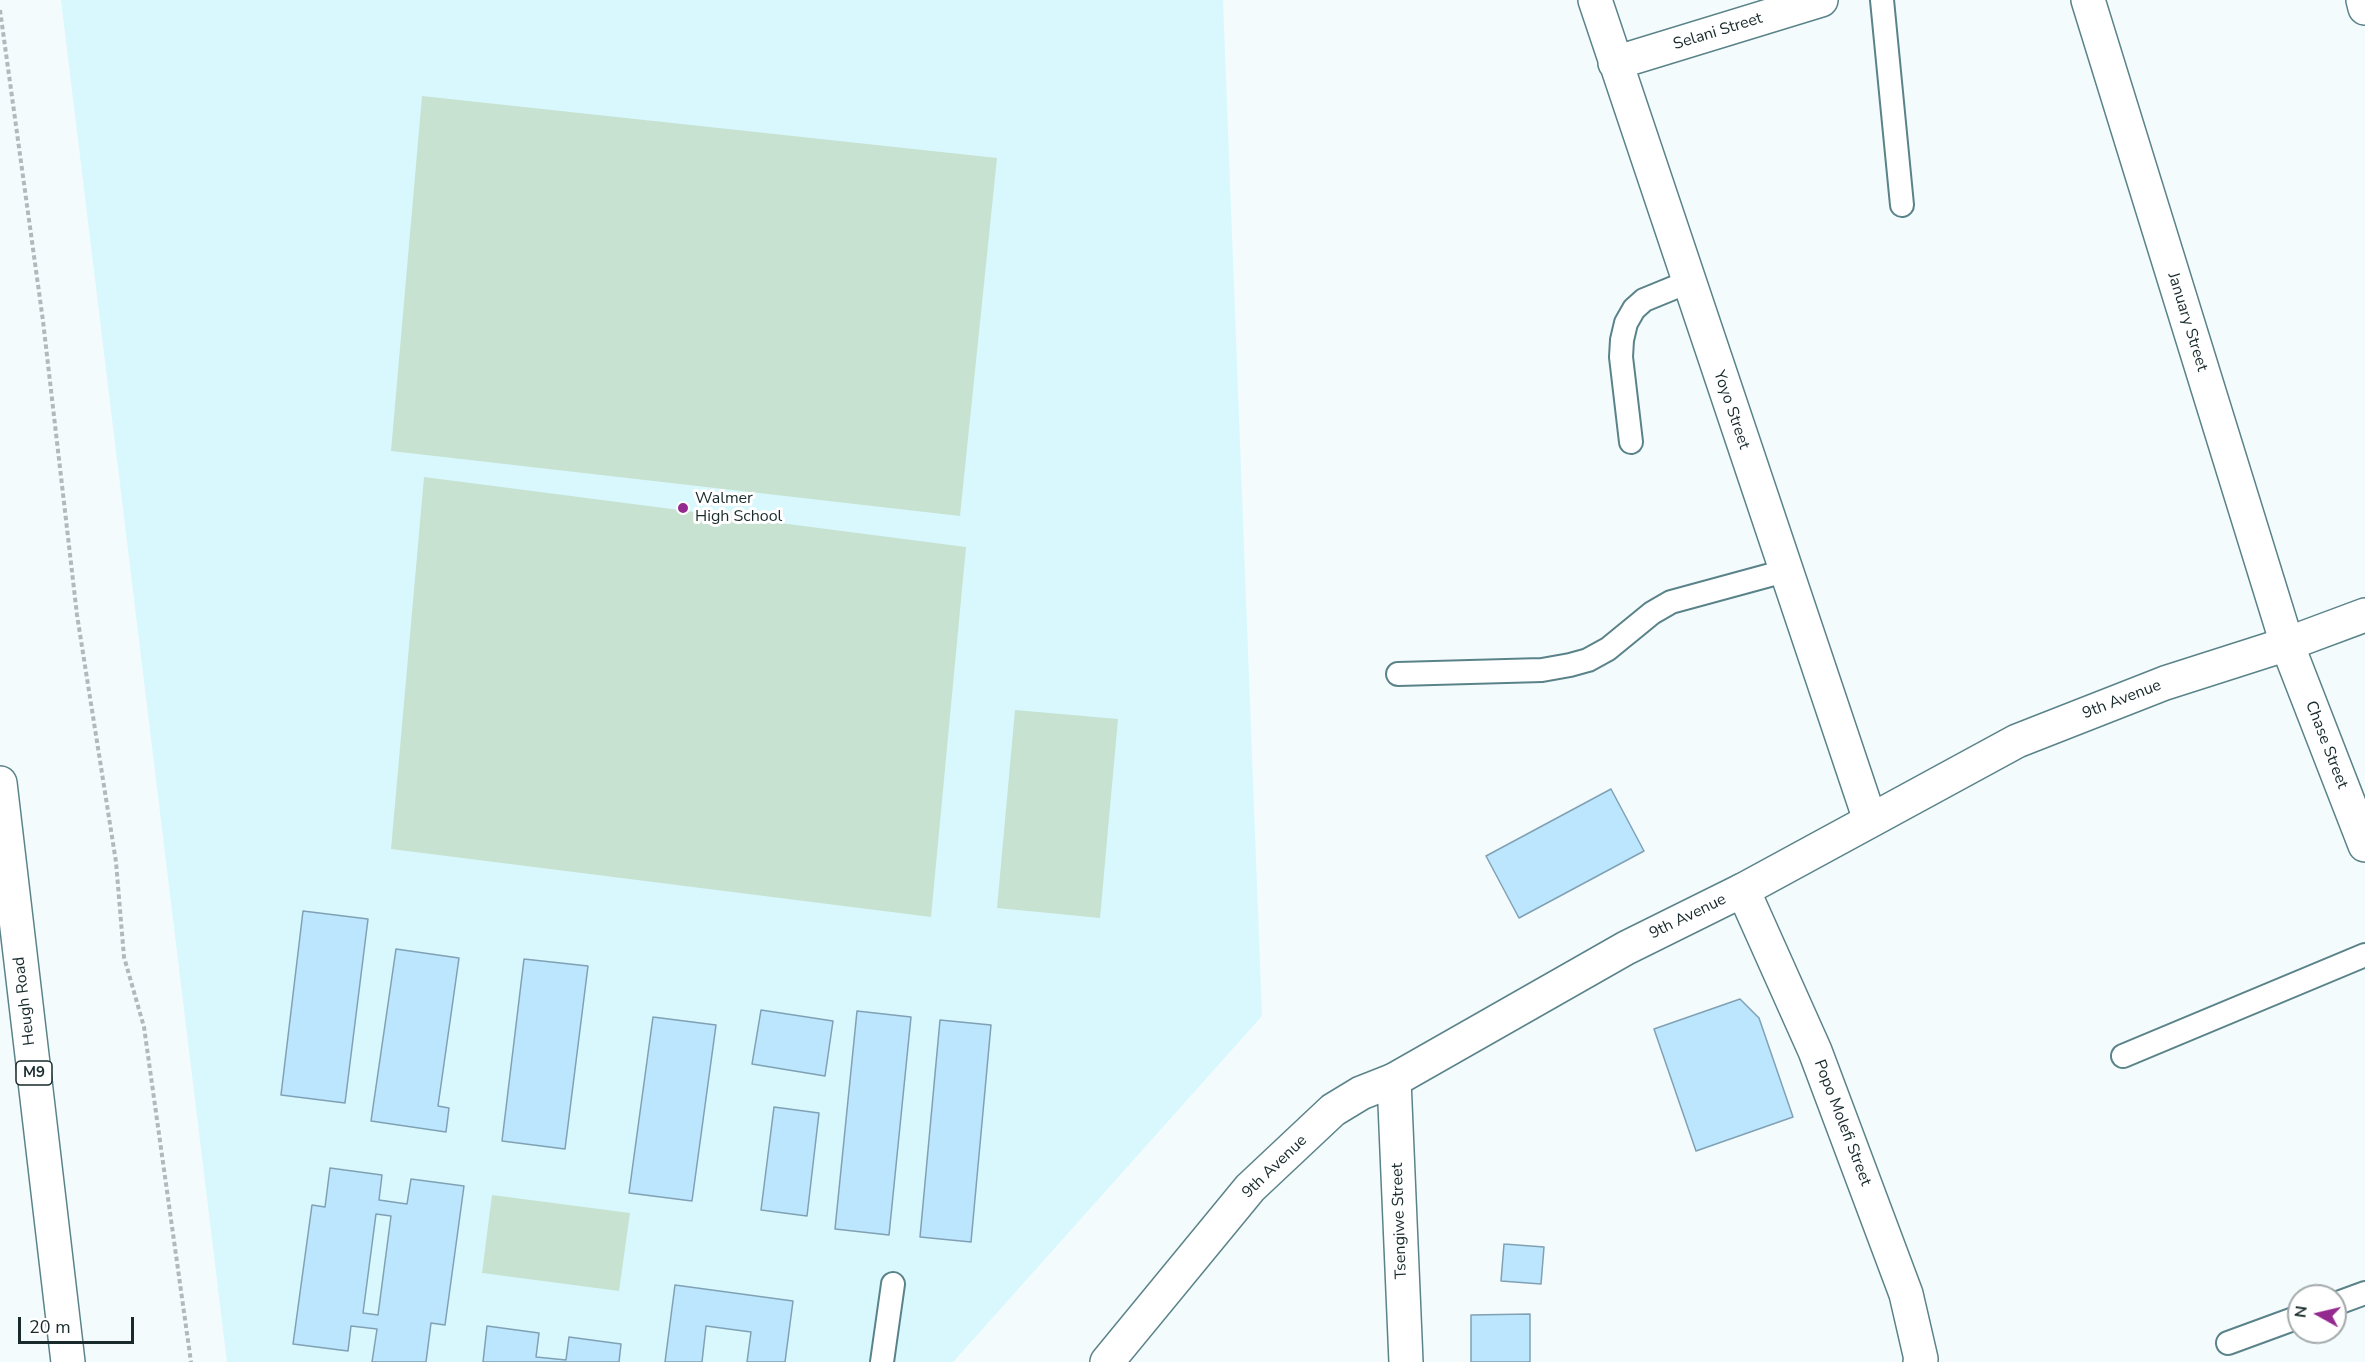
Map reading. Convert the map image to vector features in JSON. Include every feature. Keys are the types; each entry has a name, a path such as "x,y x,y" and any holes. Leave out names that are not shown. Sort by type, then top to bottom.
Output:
{"street":[{"name":"Yoyo Street","path":"1595,0 1870,820"},
{"name":"Selani Street","path":"1615,63 1821,0"},
{"name":"January Street","path":"2088,0 2287,644"},
{"path":"2363,0 2365,8"},
{"name":"9th Avenue","path":"1107,1362 1250,1188 1333,1110 1361,1094 1394,1080 1626,948 1743,890 2017,741 2165,683 2287,644 2365,615"},
{"name":"Chase Street","path":"2287,644 2365,845"},
{"name":"Heugh Road","path":"0,783 68,1362"},
{"name":"Popo Molefi Street","path":"1743,890 1815,1051 1902,1282 1917,1338 1920,1362"},
{"name":"Tsengiwe Street","path":"1394,1080 1406,1362"}],"lane":[{"path":"1882,0 1902,205"},
{"path":"1631,442 1621,357 1626,323 1634,309 1644,300 1688,282"},
{"path":"1398,674 1542,670 1570,665 1588,660 1608,649 1636,625 1671,602 1785,571"},
{"path":"2123,1056 2365,955"},
{"path":"882,1362 893,1284"},
{"path":"2347,1300 2365,1293"},
{"path":"2228,1343 2287,1321"}],"path":[{"path":"0,10 43,321 77,615 116,862 124,957 144,1027 191,1362"}],"shaded area":[{"name":"Walmer High School","path":"61,0 1223,0 1262,1016 953,1362 227,1362"}],"green space":[{"path":"422,96 997,158 960,516 391,451"},
{"path":"424,477 966,547 931,917 391,849"},
{"path":"1015,710 1118,719 1100,918 997,908"},
{"path":"492,1195 630,1213 619,1291 482,1273"}],"building":[{"path":"1611,789 1644,851 1519,918 1486,856"},
{"path":"303,911 368,919 345,1103 281,1095"},
{"path":"396,949 459,958 438,1106 449,1108 446,1132 371,1121"},
{"path":"524,959 588,966 565,1149 502,1141"},
{"path":"1740,999 1759,1018 1793,1117 1696,1151 1654,1029"},
{"path":"761,1010 833,1021 825,1076 752,1064"},
{"path":"857,1011 911,1017 889,1235 835,1229"},
{"path":"653,1017 716,1025 692,1201 629,1193"},
{"path":"940,1020 991,1025 971,1242 920,1237"},
{"path":"774,1107 819,1113 807,1216 761,1210"},
{"path":"330,1168 382,1175 379,1200 407,1204 411,1179 464,1186 445,1325 431,1323 426,1362 372,1362 377,1329 351,1326 348,1351 293,1344 312,1205 325,1207","holes":["376,1214 391,1216 378,1315 363,1313"]},
{"path":"1504,1244 1544,1247 1541,1284 1501,1281"},
{"path":"675,1285 793,1301 785,1362 747,1362 751,1332 706,1326 702,1362 665,1362"},
{"path":"1530,1314 1530,1362 1471,1362 1471,1315"},
{"path":"487,1326 539,1333 536,1357 566,1360 569,1337 621,1344 619,1362 483,1362"}],"place":[{"name":"Walmer High School","path":"683,508"}]}
